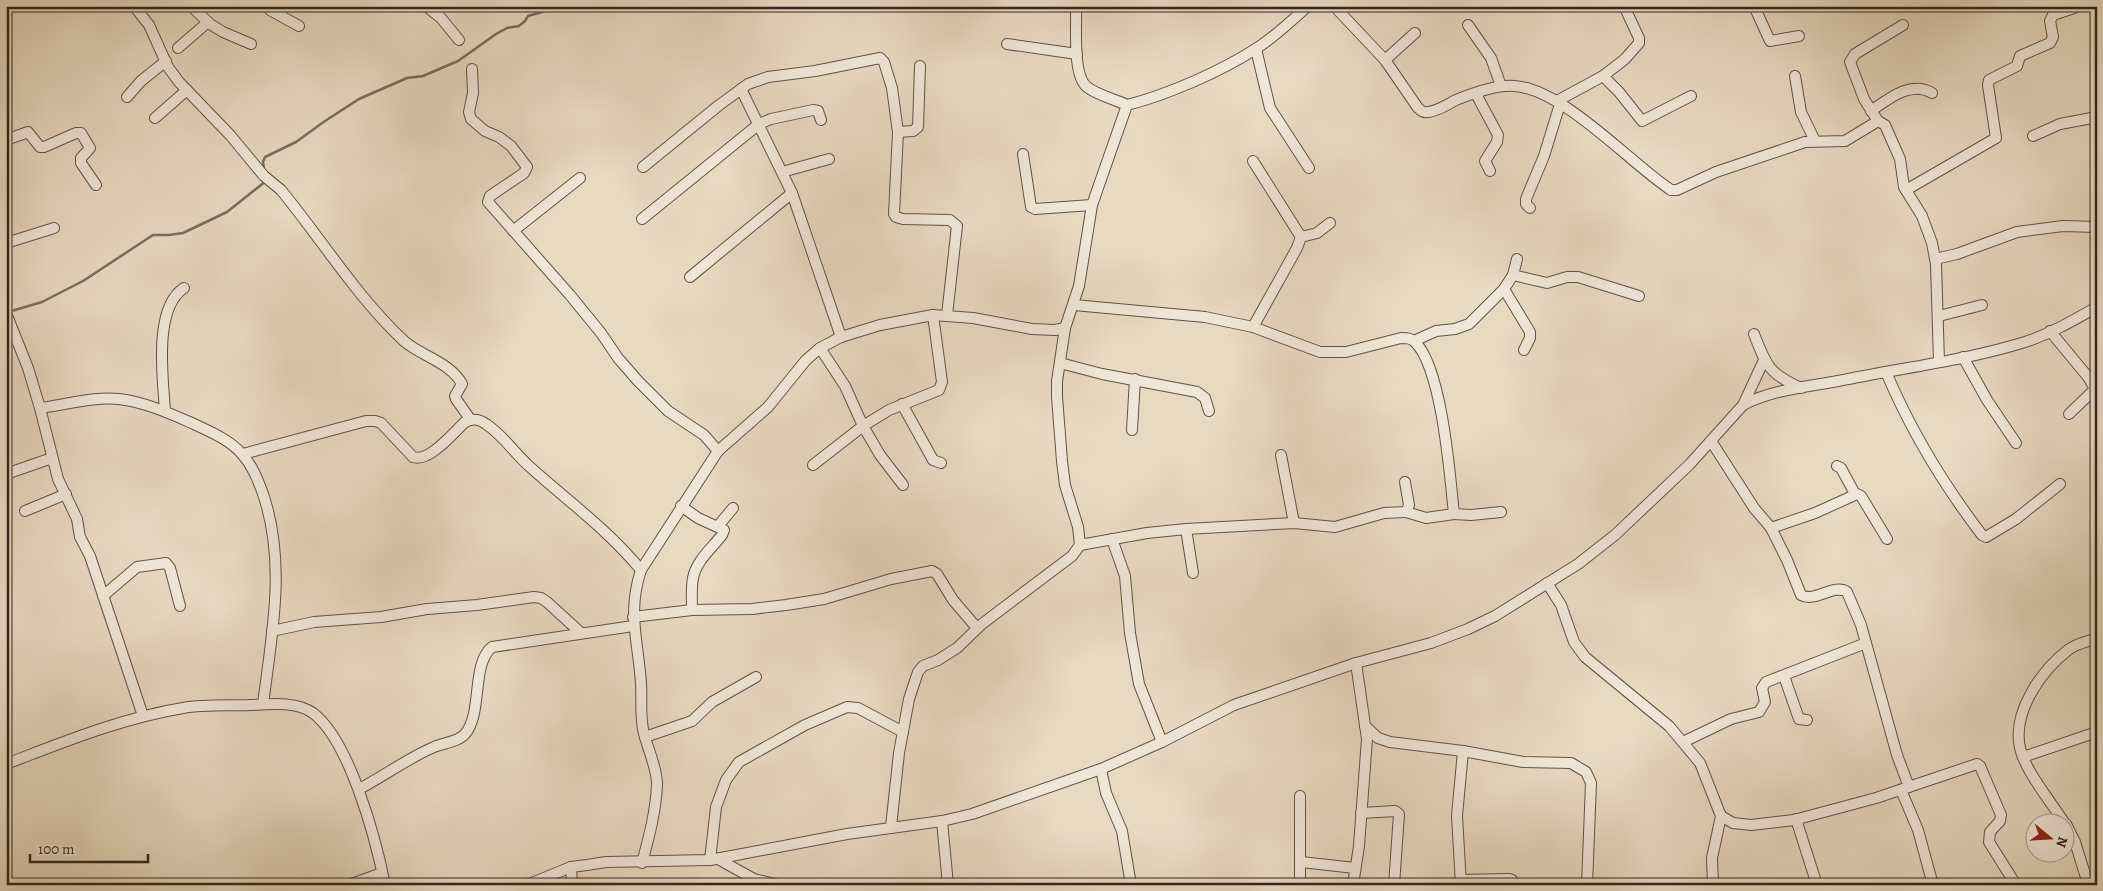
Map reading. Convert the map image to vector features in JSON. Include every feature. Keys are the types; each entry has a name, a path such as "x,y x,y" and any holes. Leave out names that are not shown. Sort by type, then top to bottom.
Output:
{"street":[{"path":"134,6 149,25 178,82 292,203 369,302 405,341 451,371 458,378 462,384 456,399 470,419"},
{"path":"191,6 208,22 223,32 250,44"},
{"path":"426,6 441,18 459,40"},
{"path":"1076,6 1079,75 1086,86 1127,105 1142,101 1193,80 1256,49 1308,6"},
{"path":"1334,6 1385,60 1418,108 1425,112 1501,86 1530,88 1559,103 1658,182 1675,191 1716,172 1805,142 1845,141 1878,121"},
{"path":"1530,208 1526,204 1526,199 1544,156 1559,103 1603,76 1625,59 1639,43 1639,38 1624,6"},
{"path":"1754,6 1770,41 1799,36"},
{"path":"1906,190 1996,138 1988,85 1989,80 2017,66 2020,56 2050,43 2053,37 2050,21 2053,15 2080,6"},
{"path":"268,8 299,26"},
{"path":"178,48 208,22"},
{"path":"1468,25 1491,58 1501,86"},
{"path":"1903,25 1851,57 1850,62 1857,83 1871,111 1878,121 1885,125 1900,159 1902,183 1922,216 1932,243 1935,260 1938,316 1938,362"},
{"path":"1385,60 1415,34"},
{"path":"1007,44 1077,54"},
{"path":"1256,49 1270,108 1309,168"},
{"path":"643,167 741,89 758,79 809,72 880,58 884,62 892,88 898,132 894,209 896,217 903,219 950,220 956,223 957,226 947,315"},
{"path":"128,97 141,81 166,61"},
{"path":"898,132 913,131 918,127 920,66"},
{"path":"472,69 474,84 469,112 470,119 485,131 499,137 511,146 527,167 524,173 488,199 488,202 570,295 638,381 668,411 697,429 718,451"},
{"path":"1603,76 1642,120 1691,96"},
{"path":"1795,76 1801,112 1815,141"},
{"path":"1871,111 1888,98 1905,90 1923,88 1932,93"},
{"path":"741,89 792,193 841,337"},
{"path":"155,118 186,90"},
{"path":"1476,94 1498,135 1497,142 1485,161 1490,170"},
{"path":"891,828 903,732 914,681 918,672 923,666 938,660 957,648 977,628 1072,556 1080,545 1078,527 1065,485 1056,397 1065,328 1074,305 1082,270 1092,205 1127,105"},
{"path":"642,219 759,124 771,119 812,110 818,111 821,120"},
{"path":"2033,136 2060,124 2097,117"},
{"path":"6,140 28,132 40,147 44,148 76,133 81,133 90,148 81,158 80,164 96,185"},
{"path":"1023,154 1031,207 1035,209 1092,205"},
{"path":"782,172 829,159"},
{"path":"1253,161 1301,237"},
{"path":"513,231 580,178"},
{"path":"690,277 792,193"},
{"path":"1301,237 1317,233 1330,223"},
{"path":"1935,260 2017,232 2063,226 2097,227"},
{"path":"6,244 54,228"},
{"path":"1253,327 1297,248 1301,237"},
{"path":"1414,341 1436,331 1455,329 1468,324 1504,289 1512,275 1517,259"},
{"path":"1512,275 1546,283 1567,277 1578,278 1639,296"},
{"path":"165,411 161,342 170,304 176,293 184,288"},
{"path":"1504,289 1530,332 1530,338 1524,350"},
{"path":"1074,305 1205,317 1253,327 1320,352 1346,352 1401,338 1409,338 1414,341 1423,355 1434,381 1444,435 1454,514"},
{"path":"1938,316 1982,305"},
{"path":"1743,406 1753,400 1801,388 1938,362 2026,342 2097,307"},
{"path":"7,315 40,408 58,479 78,520 80,537 90,556 143,716"},
{"path":"812,465 863,426 902,404 936,392 941,386 942,378 933,315"},
{"path":"642,863 652,825 657,782 644,736 633,621 635,586 641,570 718,451 768,407 806,360 820,348 841,337 880,324 933,315 947,315 1032,329 1055,330 1065,328"},
{"path":"2050,331 2088,377 2094,388 2069,414"},
{"path":"1754,334 1764,360 1780,379 1801,388"},
{"path":"820,348 845,386 863,426 880,455 903,485"},
{"path":"1962,357 1987,400 2016,443"},
{"path":"527,885 571,868 606,862 642,863 714,859 847,834 942,821 972,814 1101,769 1162,742 1234,705 1356,662 1431,643 1468,629 1495,616 1578,564 1615,535 1711,442 1743,406 1764,360"},
{"path":"1060,363 1102,374 1197,392 1204,398 1209,411"},
{"path":"1886,372 1934,467 1982,535 1986,537 2016,518 2060,484"},
{"path":"1132,430 1135,380"},
{"path":"40,408 119,399 165,411 218,435 243,454 258,482 273,530 276,557 276,595 263,704"},
{"path":"902,404 933,460 941,463"},
{"path":"243,454 375,421 381,423 413,457 424,458 434,452 465,422 470,419 477,419 487,425 530,467 606,531 641,570"},
{"path":"1711,442 1754,508 1771,528 1787,560 1801,595 1808,597 1845,590 1859,619 1933,885"},
{"path":"1281,455 1294,524"},
{"path":"6,474 52,458"},
{"path":"1837,466 1841,468 1854,494"},
{"path":"1405,482 1408,505 1406,512"},
{"path":"25,511 66,494"},
{"path":"1771,528 1810,515 1854,494 1861,496 1887,539"},
{"path":"681,506 698,518 723,529 724,532 700,561 693,578 692,610"},
{"path":"718,526 733,508"},
{"path":"1080,545 1186,529 1294,524 1335,527 1384,513 1406,512 1426,518 1454,514 1471,515 1501,512"},
{"path":"1186,529 1192,573"},
{"path":"1112,539 1125,576 1130,633 1139,684 1162,742"},
{"path":"103,596 137,567 166,563 170,568 180,606"},
{"path":"359,789 433,748 465,734 476,706 483,659 492,647 581,633 692,610 752,609 824,599 891,579 932,571 937,574 953,600 977,628"},
{"path":"1547,583 1561,605 1574,642 1585,657 1669,726 1700,763 1721,816 1712,858 1713,885"},
{"path":"272,631 314,622 381,617 427,609 477,605 534,596 547,602 581,633"},
{"path":"2059,814 2023,757 2020,747 2020,722 2026,700 2036,685 2068,650 2097,638"},
{"path":"1683,742 1731,719 1759,712 1765,702 1763,685 1866,643"},
{"path":"1353,885 1367,739 1356,662"},
{"path":"1784,676 1799,719 1807,720"},
{"path":"644,736 692,721 712,702 756,677"},
{"path":"6,764 104,728 143,716 185,708 288,704 311,712 327,726 359,789 385,885"},
{"path":"714,859 716,807 726,780 739,762 804,725 847,707 858,708 903,732"},
{"path":"1365,726 1378,738 1390,742 1463,751 1523,762 1572,763 1579,766 1586,772 1591,783 1587,885"},
{"path":"2023,757 2097,732"},
{"path":"1463,751 1457,816 1461,882 1509,879 1512,880 1513,885"},
{"path":"1721,816 1733,823 1751,825 1796,819 1905,788 1979,764 2001,815 2000,821 1990,832 1989,842 2016,885"},
{"path":"1101,769 1106,793 1122,831 1131,885"},
{"path":"1300,796 1300,885"},
{"path":"1361,813 1395,811 1399,814 1394,885"},
{"path":"1796,819 1817,885"},
{"path":"942,821 948,885"},
{"path":"2076,845 2088,884"},
{"path":"714,859 754,879 779,885"},
{"path":"1301,862 1355,868"},
{"path":"571,868 572,885"},
{"path":"349,885 382,873"}],"waterway":[{"path":"264,169 263,162 265,157 296,142 359,99 407,78 423,76 458,61 496,34 507,28 519,26 528,16 563,6"},
{"path":"8,312 42,302 83,281 153,235 183,233 227,212 266,181"}]}
